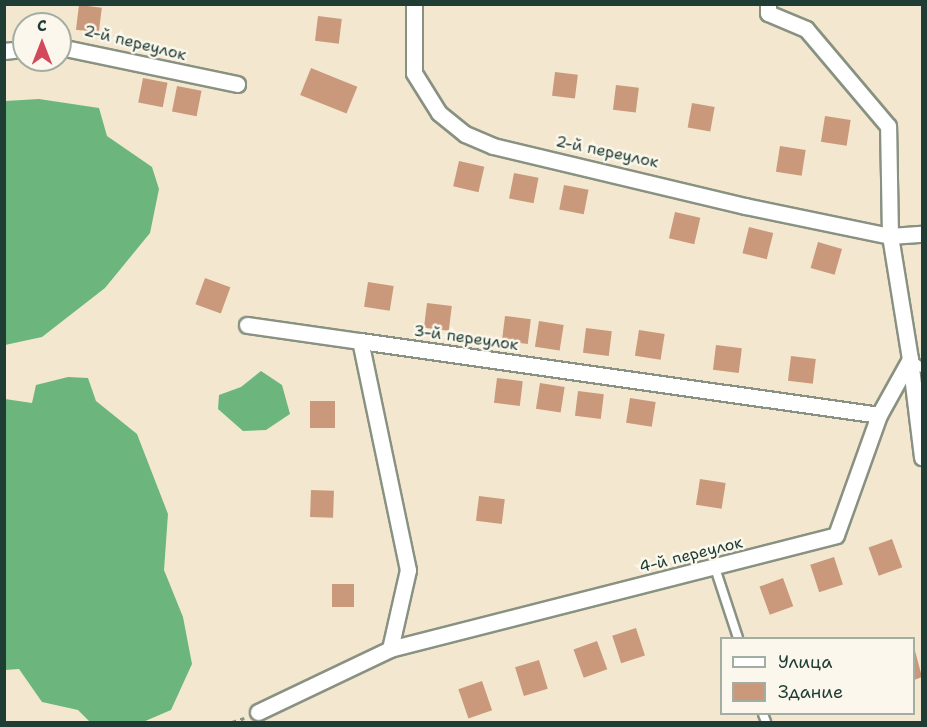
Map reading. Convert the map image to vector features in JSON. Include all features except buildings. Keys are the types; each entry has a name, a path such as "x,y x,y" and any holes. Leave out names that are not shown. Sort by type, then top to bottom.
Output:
{"street":[{"name":"2-й переулок","path":"414,4 414,73 439,113 465,134 493,146 890,236 922,234"},
{"path":"768,4 768,13 806,29 888,126 890,236 916,363 922,457"},
{"name":"2-й переулок","path":"72,50 237,84"},
{"name":"3-й переулок","path":"247,325 879,415"},
{"path":"360,341 408,570 390,649"},
{"name":"4-й переулок","path":"258,712 390,649 715,568 836,535 879,415 916,363"}],"lane":[{"path":"715,568 737,637"}],"green space":[{"path":"39,99 99,108 107,136 152,167 159,189 150,233 105,288 42,337 5,345 5,101"},
{"path":"261,371 282,385 290,414 266,430 243,431 218,409 219,395 241,387"},
{"path":"68,377 88,378 96,401 137,434 168,514 164,570 183,617 192,664 171,710 143,722 90,722 78,710 42,702 19,669 5,670 5,399 32,403 36,385"}]}
